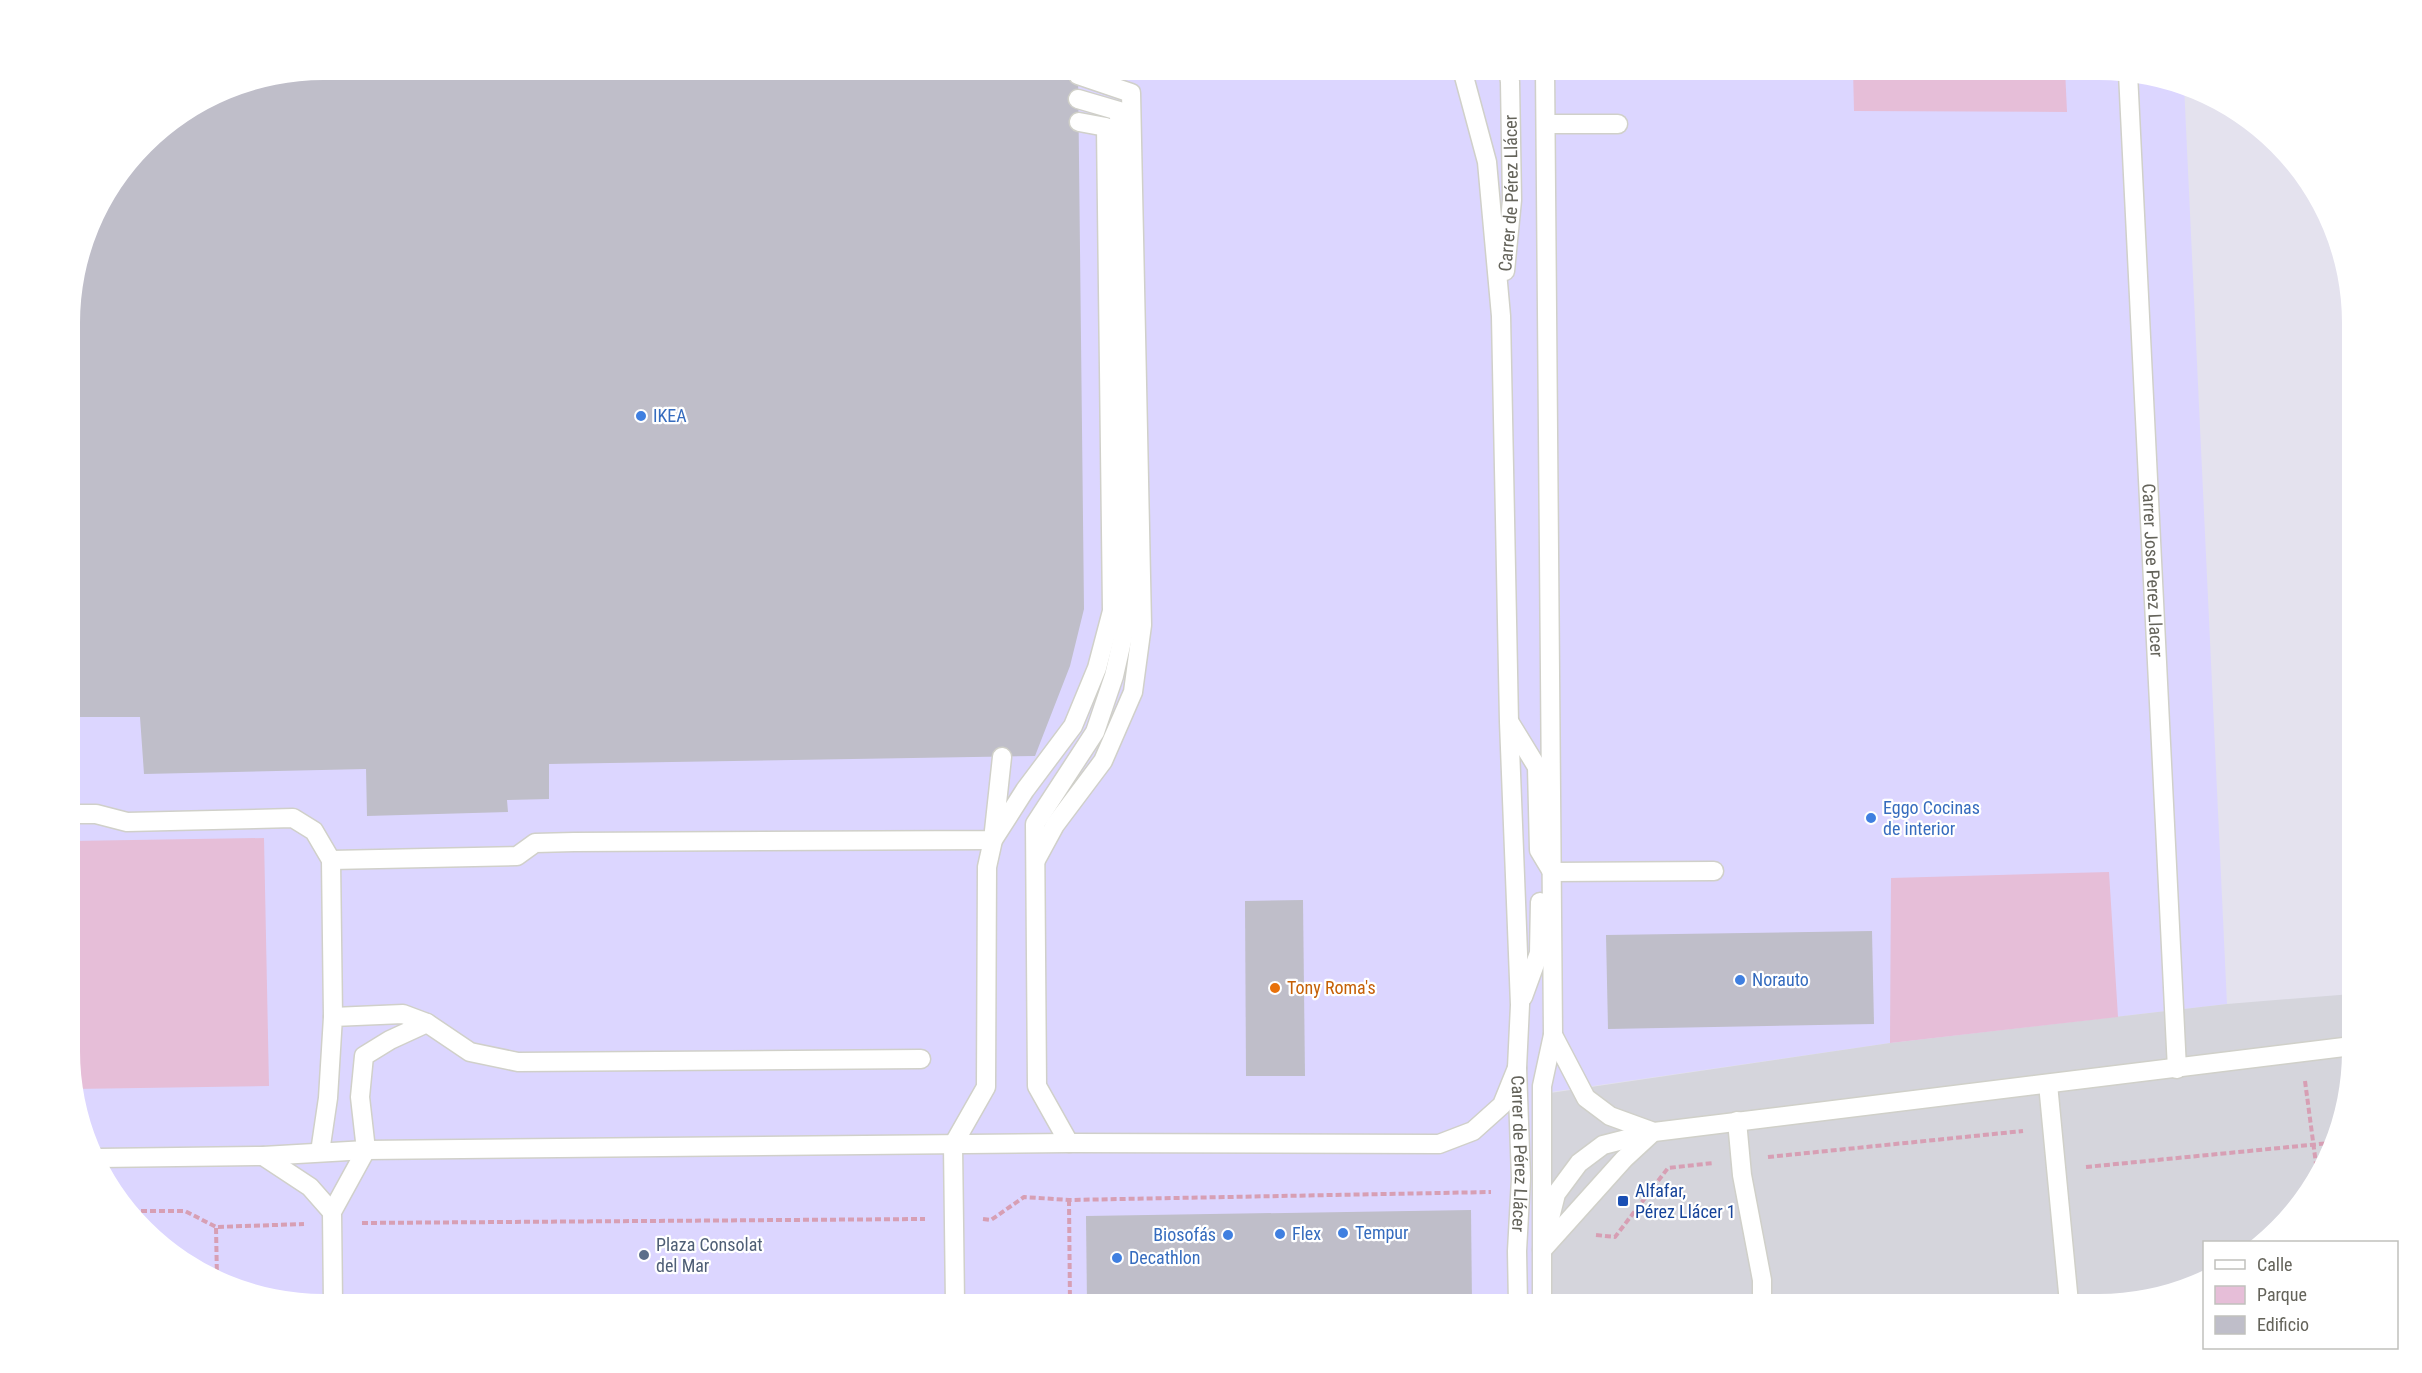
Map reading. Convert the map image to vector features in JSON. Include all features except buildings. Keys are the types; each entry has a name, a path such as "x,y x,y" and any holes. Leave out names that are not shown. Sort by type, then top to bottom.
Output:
{"street":[{"path":"1035,862 1055,825 1103,761 1133,692 1142,624 1131,93 1093,80"},
{"path":"1465,80 1487,162 1501,316 1509,722 1520,1005"},
{"name":"Carrer de Pérez Llácer","path":"1501,316 1512,200 1510,80"},
{"path":"1542,1250 1542,1086 1553,1035 1545,80"},
{"name":"Carrer Jose Perez Llacer","path":"2128,82 2176,1069"},
{"path":"1070,1143 1037,1086 1035,824 1095,732 1114,676 1125,628 1119,111 1078,99"},
{"path":"993,840 1025,790 1073,726 1097,668 1112,611 1106,127 1079,122"},
{"path":"1546,124 1618,124"},
{"path":"1509,722 1537,767 1539,850 1552,872"},
{"path":"955,1294 953,1145 986,1087 987,867 993,840 1002,757"},
{"path":"80,814 96,814 128,822 293,818 314,831 331,860 333,1017 328,1098 320,1152"},
{"path":"331,860 517,856 535,843 993,840"},
{"path":"1552,872 1714,871"},
{"path":"1520,1005 1539,953 1540,887 1552,872"},
{"name":"Carrer de Pérez Llácer","path":"1518,1294 1517,1251 1521,1178 1517,1068 1520,1005"},
{"path":"333,1017 402,1014 427,1023 470,1052 518,1062 921,1059"},
{"path":"333,1294 332,1218 366,1150 360,1097 364,1056 390,1040 427,1023"},
{"path":"1553,1035 1586,1098 1610,1116 1654,1132 2343,1047"},
{"path":"105,1158 263,1156 366,1150 1070,1143 1438,1144 1473,1131 1502,1105 1517,1068"},
{"path":"2048,1084 2067,1294"},
{"path":"1737,1121 1741,1160 1762,1280 1762,1294"},
{"name":"Carrer de Pérez Llácer","path":"1542,1250 1623,1159 1654,1132"},
{"name":"Carrer de Pérez Llácer","path":"1542,1294 1542,1250 1556,1194 1579,1163 1604,1145 1654,1132"},
{"path":"263,1156 310,1187 332,1218"}],"path":[{"path":"2302,1052 2315,1161"},
{"path":"1559,1231 1615,1237 1668,1168 2025,1131 2027,1142"},
{"path":"2056,1170 2324,1143"},
{"path":"140,1211 185,1211 216,1227 332,1218 954,1218 991,1220 1024,1197 1069,1200 1495,1192"},
{"path":"1069,1200 1070,1294"},
{"path":"216,1227 217,1269"}],"shaded area":[{"path":"306,80 2116,80 2147,84 2178,92 2184,95 2227,1004 1890,1043 1551,1092 1551,1294 322,1294 275,1289 244,1281 187,1253 140,1211 120,1186 98,1144 84,1098 80,1067 80,306 89,257 137,165 174,130 201,112 244,92 275,84"},
{"path":"2343,995 2342,1067 2338,1098 2330,1129 2302,1186 2282,1211 2250,1241 2203,1241 2203,1270 2193,1275 2147,1289 2100,1294 1551,1294 1550,1093 1890,1043 2227,1004"}],"green space":[{"path":"1853,80 2066,80 2067,112 1854,111"},
{"path":"264,838 269,1086 83,1089 80,1067 80,841"},
{"path":"2109,872 2118,1017 1890,1043 1891,878"}],"place":[{"name":"IKEA","path":"641,416"},
{"name":"Eggo Cocinas de interior","path":"1871,818"},
{"name":"Norauto","path":"1740,980"},
{"name":"Tony Roma's","path":"1275,988"},
{"name":"Alfafar, Pérez Llácer 1","path":"1623,1201"},
{"name":"Tempur","path":"1343,1233"},
{"name":"Flex","path":"1280,1234"},
{"name":"Biosofás","path":"1228,1235"},
{"name":"Plaza Consolat del Mar","path":"644,1255"},
{"name":"Decathlon","path":"1117,1258"}]}
